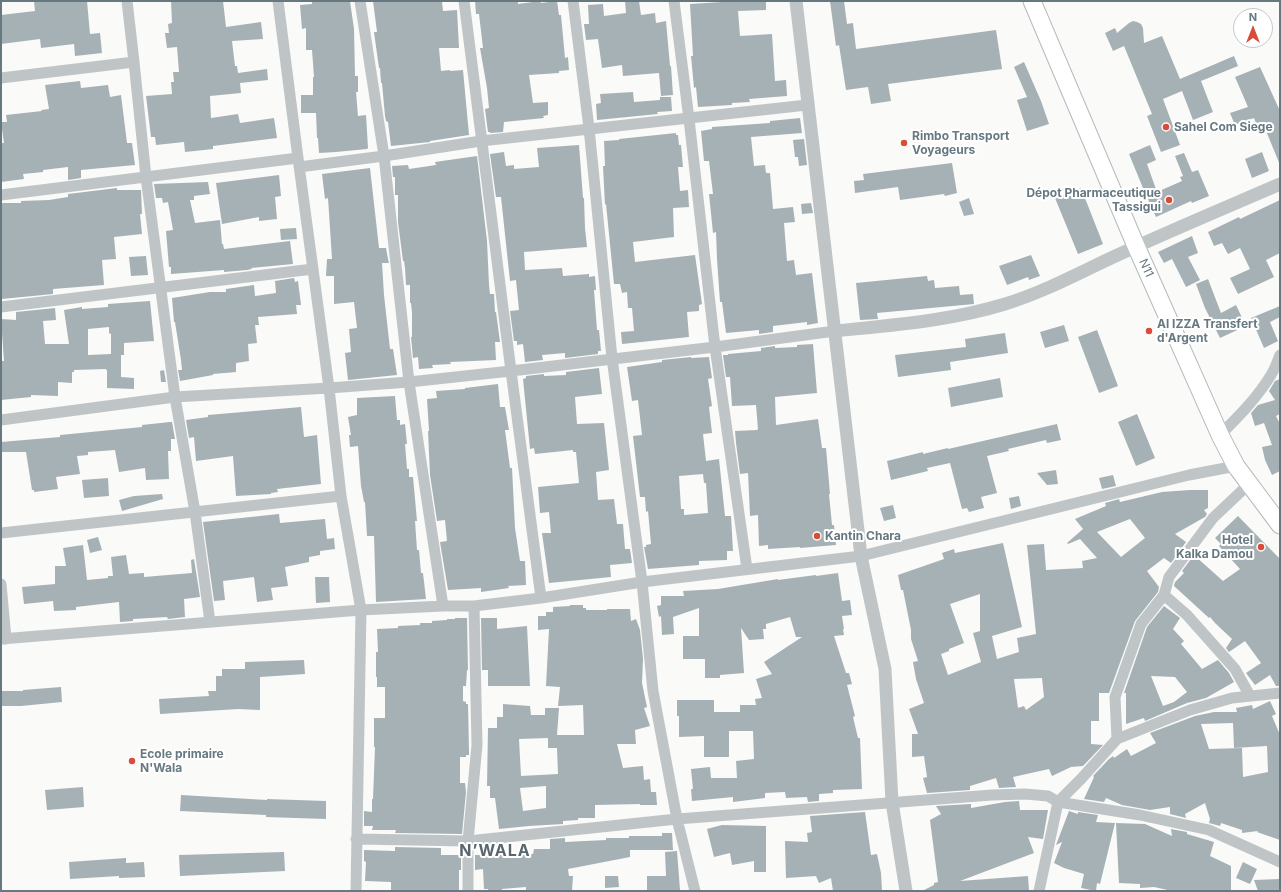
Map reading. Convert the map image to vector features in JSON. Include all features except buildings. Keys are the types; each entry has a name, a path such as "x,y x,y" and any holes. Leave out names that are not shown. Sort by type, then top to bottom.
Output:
{"main road":[{"name":"N11","path":"1032,1 1136,246 1220,435 1236,466 1280,525"}],"street":[{"path":"126,1 146,177 162,288 175,397 195,512 210,622"},
{"path":"278,1 298,162 329,388 341,496 361,610 356,891"},
{"path":"360,1 384,156 409,382 442,606"},
{"path":"464,1 511,371 542,598"},
{"path":"573,1 589,128 612,358 642,582 653,691 677,819 695,891"},
{"path":"674,1 715,347 747,569"},
{"path":"796,1 861,556 886,669 892,802 906,891"},
{"path":"1,78 134,62"},
{"path":"1,195 146,177 298,162 384,156 481,141 807,105"},
{"path":"1,420 175,397 409,382 715,347 948,318 1006,304 1033,294 1136,246 1280,184"},
{"path":"1,307 313,269"},
{"path":"1220,435 1257,396 1272,374 1280,355"},
{"path":"1,584 4,639 361,610 474,606 542,598 642,582 861,556 1189,475 1236,466"},
{"path":"1117,739 1115,697 1141,624 1164,595 1169,577 1213,518 1249,484"},
{"path":"1,533 341,496"},
{"path":"1164,595 1187,615 1236,669 1250,696"},
{"path":"468,891 468,841 477,745 474,606"},
{"path":"1039,891 1058,802 1117,739 1190,710 1232,698 1280,693"},
{"path":"356,839 468,841 677,819 892,802 1025,794 1048,796 1058,802 1140,815 1209,830 1280,862"}],"place":[{"name":"Sahel Com Siege","path":"1166,127"},
{"name":"Rimbo Transport Voyageurs","path":"904,143"},
{"name":"Dépot Pharmaceutique Tassigui","path":"1169,200"},
{"name":"Al IZZA Transfert d'Argent","path":"1149,331"},
{"name":"Kantin Chara","path":"817,536"},
{"name":"Hotel Kalka Damou","path":"1261,547"},
{"name":"Ecole primaire N'Wala","path":"132,761"}],"district":[{"name":"N’WALA","path":"495,851"}]}
